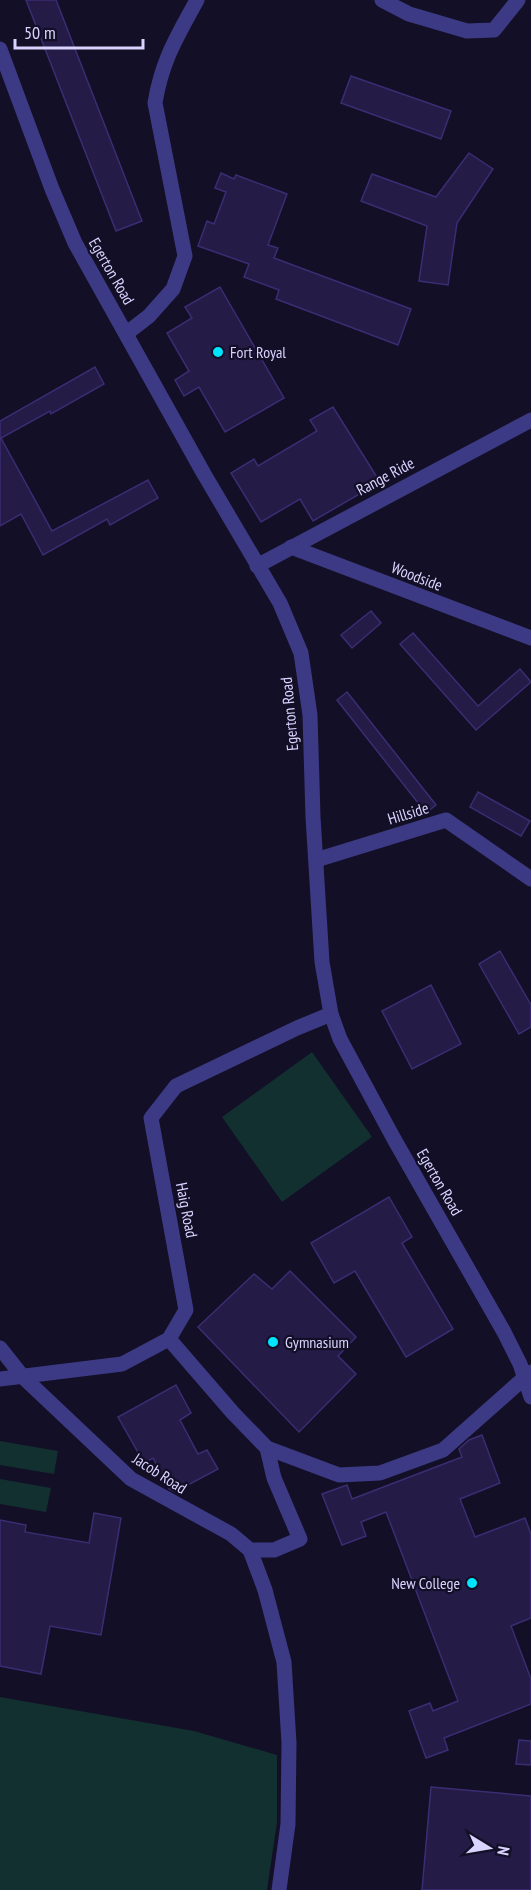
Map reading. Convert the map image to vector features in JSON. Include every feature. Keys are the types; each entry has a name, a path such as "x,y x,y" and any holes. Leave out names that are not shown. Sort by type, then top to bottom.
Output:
{"street":[{"path":"127,333 149,316 173,289 185,256 155,103 166,57 197,0"},
{"path":"382,0 409,14 467,31 494,30 518,0"},
{"name":"Egerton Road","path":"0,49 52,189 75,243 280,603 302,653 310,715 322,962 331,1014 340,1039 394,1138 528,1375 531,1397"},
{"name":"Range Ride","path":"257,566 531,420"},
{"name":"Woodside","path":"291,547 531,638"},
{"name":"Hillside","path":"316,860 446,820 531,879"},
{"name":"Haig Road","path":"169,1339 186,1310 151,1118 176,1086 331,1014"},
{"path":"0,1379 122,1364 169,1339 232,1413 267,1448 339,1475 380,1473 442,1450 528,1375"},
{"name":"Jacob Road","path":"0,1348 23,1377 131,1479 231,1534 250,1550"},
{"path":"267,1448 274,1478 300,1539 274,1550 250,1550 265,1590 284,1662 289,1743 288,1824 279,1890"}],"green space":[{"path":"312,1052 372,1137 282,1202 222,1117"},
{"path":"0,1441 58,1451 54,1474 0,1465"},
{"path":"0,1479 51,1488 46,1512 0,1504"},
{"path":"0,1697 194,1731 277,1755 277,1822 267,1890 0,1890"}],"building":[{"path":"26,0 56,0 142,221 116,231"},
{"path":"351,76 451,111 441,139 341,103"},
{"path":"469,153 493,169 457,223 448,285 419,281 427,226 361,201 372,174 436,197"},
{"path":"221,173 234,179 236,175 287,194 268,245 278,248 274,258 411,309 398,345 276,299 279,290 244,277 249,264 198,246 207,221 214,224 226,192 215,188"},
{"name":"Fort Royal","path":"220,287 284,398 225,432 199,387 184,396 175,380 189,371 167,333 192,318 185,307"},
{"path":"95,367 104,384 51,414 50,411 1,438 52,531 148,480 158,498 110,525 107,519 43,555 21,514 0,526 0,421"},
{"path":"333,407 380,482 313,521 300,499 261,522 231,473 254,459 258,466 317,431 310,420"},
{"path":"371,611 381,623 352,648 341,635"},
{"path":"413,633 478,706 520,669 531,682 476,730 400,644"},
{"path":"347,692 436,805 426,813 337,700"},
{"path":"478,792 530,821 521,836 470,807"},
{"path":"500,951 531,1005 531,1027 519,1034 479,964"},
{"path":"431,985 461,1044 412,1069 382,1011"},
{"path":"389,1197 412,1237 402,1243 453,1329 406,1357 355,1271 334,1283 311,1243"},
{"path":"290,1271 356,1337 338,1356 356,1374 299,1432 198,1327 254,1274 272,1289"},
{"path":"176,1385 191,1413 180,1420 198,1454 207,1450 218,1469 175,1492 169,1489 153,1458 144,1463 118,1417"},
{"name":"New College","path":"482,1435 500,1483 460,1499 475,1537 525,1518 531,1534 531,1618 511,1626 531,1679 531,1704 444,1738 448,1750 426,1758 409,1711 430,1703 433,1711 458,1701 386,1512 361,1522 366,1536 342,1545 322,1494 347,1485 352,1499 462,1457 459,1449 469,1440"},
{"path":"94,1513 121,1518 101,1635 50,1626 41,1674 0,1666 0,1520 26,1525 25,1532 89,1543"},
{"path":"519,1740 531,1741 531,1765 516,1764"},
{"path":"431,1787 531,1796 531,1890 422,1890"}],"place":[{"name":"Fort Royal","path":"218,352"},
{"name":"Gymnasium","path":"273,1342"},
{"name":"New College","path":"472,1583"}]}
